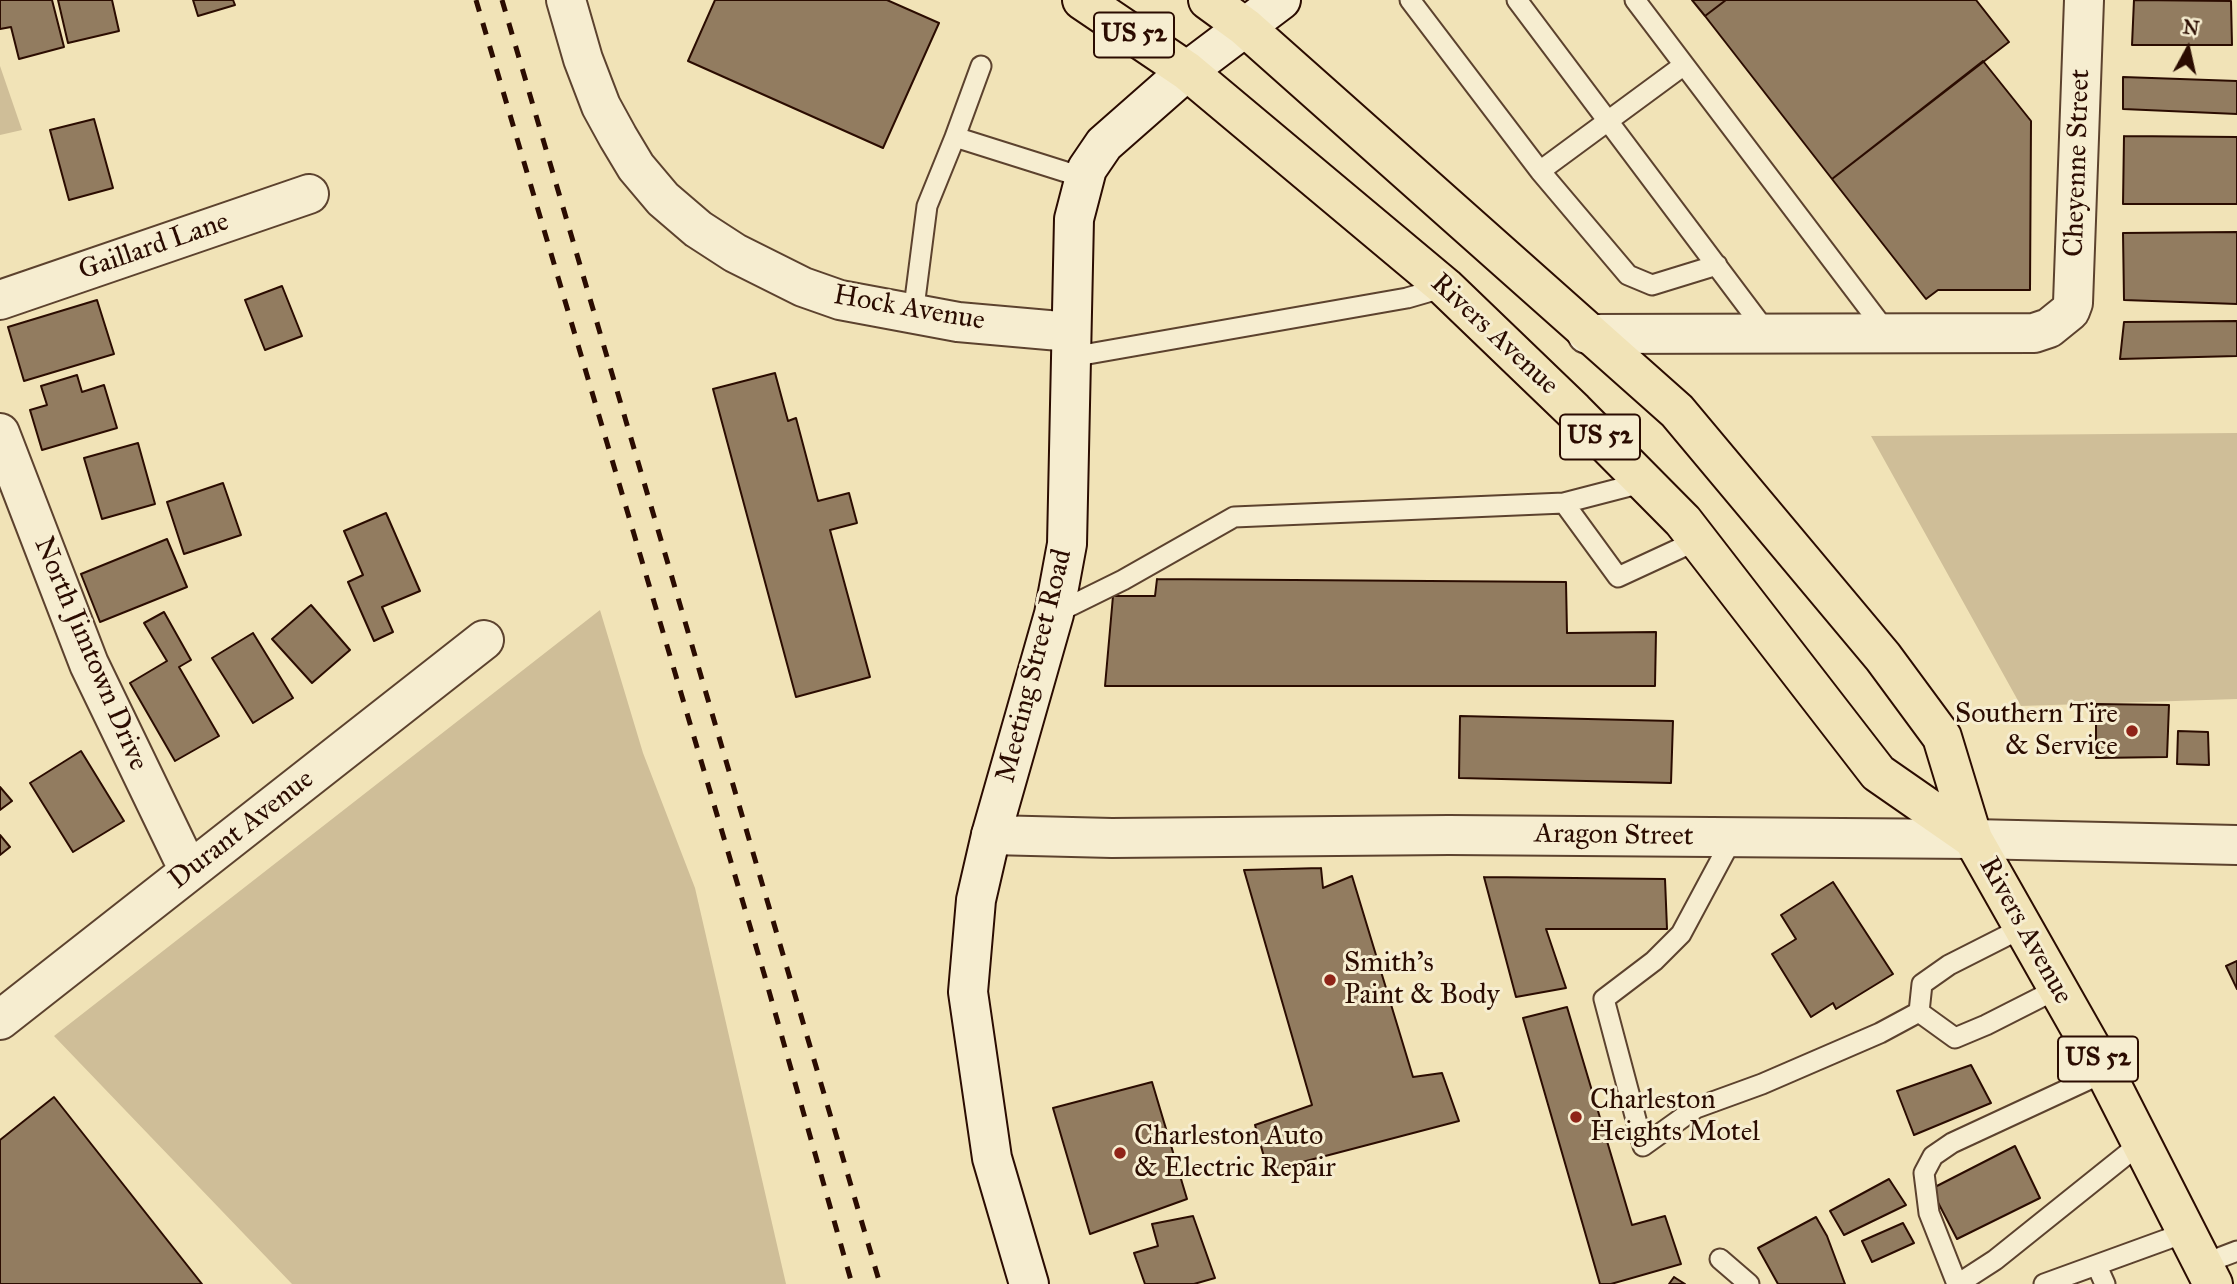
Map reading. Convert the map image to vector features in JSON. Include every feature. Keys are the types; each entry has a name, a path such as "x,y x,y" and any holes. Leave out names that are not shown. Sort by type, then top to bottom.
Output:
{"main road":[{"name":"Rivers Avenue","path":"1082,0 1186,71 1445,287 1645,482 1698,540 1878,774 1973,839"},
{"name":"Rivers Avenue","path":"1208,0 1245,27 1587,334 1677,411 1883,657 1942,737 1973,839 2105,1072 2141,1143 2210,1258"}],"street":[{"name":"Hock Avenue","path":"566,0 583,59 601,106 636,167 663,200 698,229 735,253 800,285 840,300 1071,345"},
{"path":"1245,27 1281,0"},
{"name":"Cheyenne Street","path":"1888,334 2034,333 2049,328 2070,311 2073,303 2084,0"},
{"name":"Meeting Street Road","path":"1029,1284 992,1158 968,992 976,900 991,835 1054,614 1067,544 1074,219 1084,178 1095,155 1104,144 1186,71 1245,27"},
{"name":"Gaillard Lane","path":"0,300 309,194"},
{"path":"1587,334 1888,334"},
{"name":"North Jimtown Drive","path":"0,433 89,664 189,871"},
{"name":"Durant Avenue","path":"0,1020 484,640"},
{"name":"Aragon Street","path":"991,835 1112,838 1363,834 1973,839 2237,845"}],"lane":[{"path":"1410,0 1540,171 1628,275 1652,285 1717,265"},
{"path":"1517,0 1768,334"},
{"path":"1635,0 1888,334"},
{"path":"1540,171 1684,65"},
{"path":"913,315 927,206 981,66"},
{"path":"955,137 1084,178"},
{"path":"1071,345 1407,298 1445,287"},
{"path":"1054,614 1123,580 1234,517 1564,503 1645,482"},
{"path":"1564,503 1618,577 1698,540"},
{"path":"1733,837 1681,934 1654,961 1604,999 1643,1146 1696,1108 1762,1084 1880,1033 1919,1013"},
{"path":"1919,1013 1922,984 1949,965 2024,927"},
{"path":"1919,1013 1955,1038 2057,989"},
{"path":"2105,1072 1952,1143 1933,1156 1924,1173 1929,1213 1957,1284 1995,1260 2141,1143"},
{"path":"2043,1284 2097,1266 2210,1258"},
{"path":"1720,1259 1749,1284"},
{"path":"2097,1266 2105,1284"}],"shaded area":[{"path":"0,66 22,130 0,135"},
{"path":"2237,433 2237,699 2021,706 1871,436"},
{"path":"600,610 643,753 695,888 786,1284 292,1284 54,1036"}],"building":[{"path":"0,0 52,0 64,47 19,59 11,27 0,29"},
{"path":"58,0 112,0 119,31 68,43"},
{"path":"193,0 233,0 235,5 198,16"},
{"path":"715,0 887,0 939,23 883,148 688,61"},
{"path":"1692,0 1726,0 1705,16"},
{"path":"1726,0 1976,0 2009,42 1832,179 1705,16"},
{"path":"2134,0 2231,1 2232,45 2132,45"},
{"path":"1983,61 2031,121 2030,290 1938,290 1926,299 1832,179"},
{"path":"2123,77 2237,81 2237,114 2123,109"},
{"path":"94,119 113,188 69,200 50,130"},
{"path":"2124,136 2237,137 2237,204 2123,204"},
{"path":"2237,232 2237,304 2124,300 2123,233"},
{"path":"282,286 302,336 265,350 245,300"},
{"path":"97,300 114,354 24,381 8,327"},
{"path":"2237,321 2237,356 2120,359 2124,322"},
{"path":"775,373 788,421 796,418 818,501 849,493 857,523 830,530 870,677 796,697 713,389"},
{"path":"77,375 82,392 104,385 117,428 42,450 30,410 47,405 41,386"},
{"path":"138,443 155,504 102,519 84,458"},
{"path":"223,483 241,535 184,554 167,502"},
{"path":"386,513 420,591 382,607 393,632 374,641 348,582 363,575 344,531"},
{"path":"167,539 187,587 100,622 81,574"},
{"path":"1157,579 1566,582 1567,633 1656,632 1655,686 1105,686 1113,596 1155,596"},
{"path":"311,605 350,650 312,683 272,639"},
{"path":"164,612 191,660 179,667 219,736 175,761 130,683 167,661 144,623"},
{"path":"253,633 293,698 253,723 212,658"},
{"name":"Southern Tire & Service","path":"2096,704 2169,705 2167,757 2096,758"},
{"path":"1460,716 1673,721 1671,783 1459,778"},
{"path":"2178,731 2208,732 2209,765 2177,764"},
{"path":"81,751 124,821 73,852 30,783"},
{"path":"0,787 12,801 0,810"},
{"path":"0,835 10,847 0,855"},
{"name":"Smith's Paint & Body","path":"1321,868 1323,888 1352,876 1413,1077 1442,1073 1459,1121 1268,1171 1255,1125 1312,1105 1244,870"},
{"path":"1484,877 1665,879 1667,929 1546,929 1566,988 1516,997"},
{"path":"1833,882 1893,974 1836,1009 1833,1003 1811,1017 1772,954 1796,939 1781,915"},
{"path":"2237,961 2237,989 2226,966"},
{"name":"Charleston Heights Motel","path":"1567,1007 1632,1225 1665,1216 1681,1264 1611,1284 1600,1284 1523,1018"},
{"path":"1971,1065 1991,1103 1914,1135 1897,1091"},
{"name":"Charleston Auto & Electric Repair","path":"1152,1082 1187,1199 1090,1234 1053,1108"},
{"path":"54,1097 202,1284 0,1284 0,1140"},
{"path":"2015,1146 2040,1198 1957,1239 1931,1189"},
{"path":"1889,1179 1906,1205 1844,1235 1830,1211"},
{"path":"1193,1216 1215,1278 1194,1284 1145,1284 1134,1253 1158,1246 1152,1224"},
{"path":"1816,1217 1827,1236 1845,1284 1778,1284 1758,1248"},
{"path":"1903,1223 1914,1243 1872,1262 1862,1241"},
{"path":"1674,1277 1685,1284 1669,1284"}],"railway":[{"path":"476,0 765,977 852,1284"},
{"path":"502,0 880,1284"}],"place":[{"name":"Southern Tire & Service","path":"2132,731"},
{"name":"Smith's Paint & Body","path":"1330,980"},
{"name":"Charleston Heights Motel","path":"1576,1117"},
{"name":"Charleston Auto & Electric Repair","path":"1120,1153"}]}
